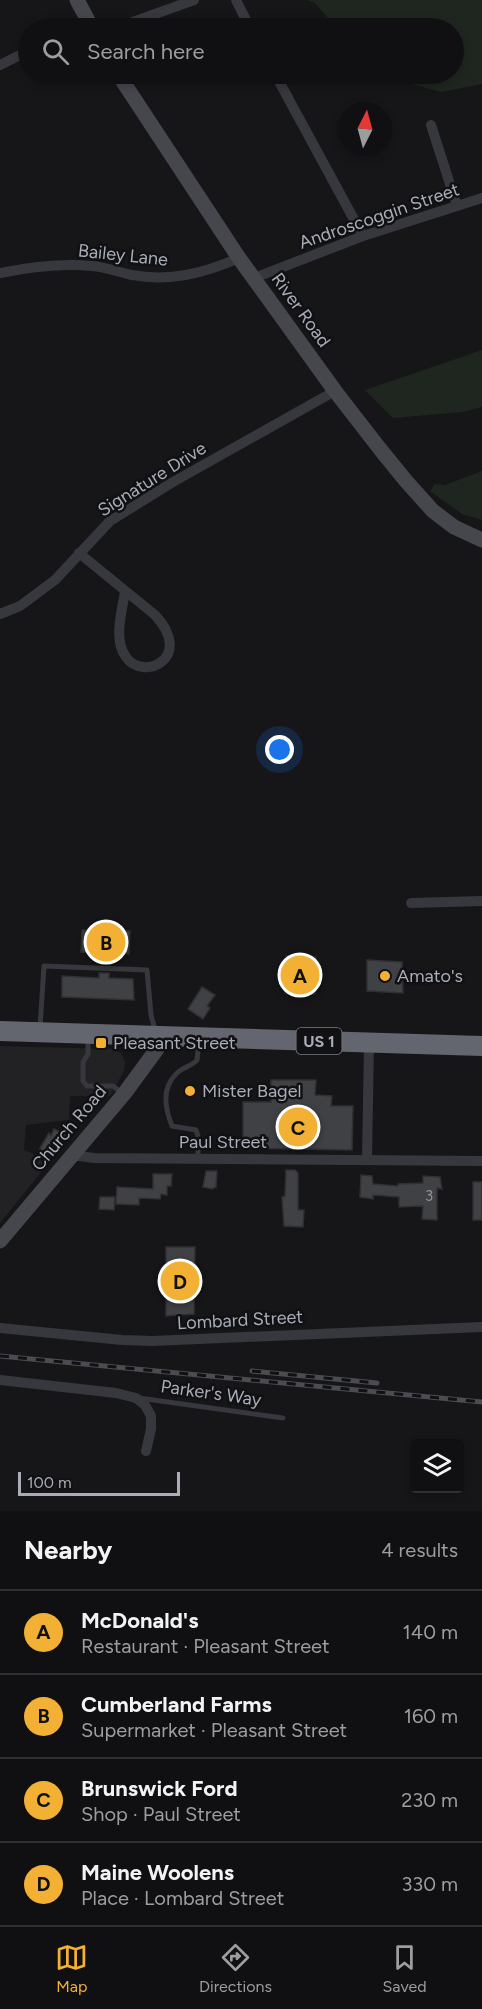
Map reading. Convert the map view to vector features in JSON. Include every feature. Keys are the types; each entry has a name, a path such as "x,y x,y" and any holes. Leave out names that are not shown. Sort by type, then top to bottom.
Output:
{"highway":[{"name":"US 1","path":"0,1031 482,1046"}],"street":[{"path":"77,0 84,18"},
{"path":"144,18 194,0"},
{"path":"236,0 245,18"},
{"path":"0,65 18,56"},
{"name":"River Road","path":"125,84 239,258 335,391 424,501 454,527 482,540"},
{"path":"279,84 363,236"},
{"path":"431,124 458,206"},
{"name":"Androscoggin Street","path":"254,278 363,236 482,198"},
{"name":"Bailey Lane","path":"0,273 20,269 83,265 107,268 132,275 171,278 220,266 239,258"},
{"name":"Signature Drive","path":"0,614 20,606 55,580 110,521 173,482 335,391"},
{"path":"79,553 155,615 169,633 169,654 162,662 150,667 139,667 126,658 121,645 120,626 125,592"},
{"path":"411,903 482,901"},
{"name":"Church Road","path":"0,1241 124,1094 157,1049 157,1035"},
{"path":"367,1158 369,1043"},
{"name":"Paul Street","path":"72,1155 94,1158 367,1158 482,1161"},
{"name":"Lombard Street","path":"0,1328 152,1341 482,1327"},
{"path":"0,1380 116,1393 136,1398 145,1405 151,1416 151,1429 146,1451"}],"lane":[{"path":"39,1032 44,966 147,970 152,1015 157,1035"},
{"path":"88,1033 88,1054 83,1062 83,1081 87,1086 113,1086 124,1094"},
{"path":"198,1158 197,1132 172,1126 165,1105 165,1094 177,1072 197,1060 200,1036"},
{"name":"Parker's Way","path":"136,1398 283,1418"}],"shaded area":[{"path":"307,0 482,0 482,84 441,92 412,84 464,84 464,18 328,18 315,3"},
{"path":"482,350 482,407 463,412 393,418 365,390"},
{"path":"482,471 482,520 462,514 430,491 435,484 445,485"},
{"path":"0,1046 112,1049 121,1053 125,1062 124,1071 110,1096 70,1096 69,1120 26,1125 24,1150 50,1161 0,1223"}],"building":[{"path":"82,930 130,931 129,954 109,953 109,964 99,963 99,953 81,952"},
{"path":"286,956 316,957 315,994 285,993"},
{"name":"Amato's","path":"367,960 402,962 403,993 367,991"},
{"path":"99,973 109,973 109,978 133,979 134,1000 62,997 62,976 99,978"},
{"path":"202,987 215,995 207,1006 210,1008 203,1019 188,1009"},
{"path":"271,1080 316,1080 315,1095 332,1096 331,1106 353,1106 352,1150 243,1148 243,1102 271,1102"},
{"path":"54,1129 67,1135 60,1147 57,1145 51,1156 39,1150"},
{"path":"286,1170 295,1170 298,1173 298,1210 304,1210 303,1227 284,1226 282,1197 285,1196"},
{"path":"206,1171 217,1171 216,1187 212,1189 203,1187"},
{"path":"153,1174 172,1174 171,1186 167,1186 167,1195 161,1194 160,1199 139,1198 139,1205 116,1204 117,1187 153,1189"},
{"path":"361,1175 372,1176 373,1184 398,1186 398,1184 423,1183 423,1176 440,1177 442,1189 437,1188 437,1220 422,1219 423,1206 399,1207 399,1197 373,1195 373,1199 360,1197"},
{"path":"473,1182 482,1182 482,1220 473,1220"},
{"path":"100,1197 115,1197 114,1210 99,1209"},
{"path":"166,1247 195,1247 194,1314 166,1316"}],"railway":[{"path":"0,1356 482,1402"},
{"path":"252,1371 377,1383"}],"place":[{"name":"Cumberland Farms","path":"106,942"},
{"name":"McDonald's","path":"300,975"},
{"name":"Amato's","path":"385,976"},
{"name":"Pleasant Street","path":"101,1043"},
{"name":"Mister Bagel","path":"190,1091"},
{"name":"Brunswick Ford","path":"298,1127"},
{"name":"Maine Woolens","path":"180,1281"}]}
